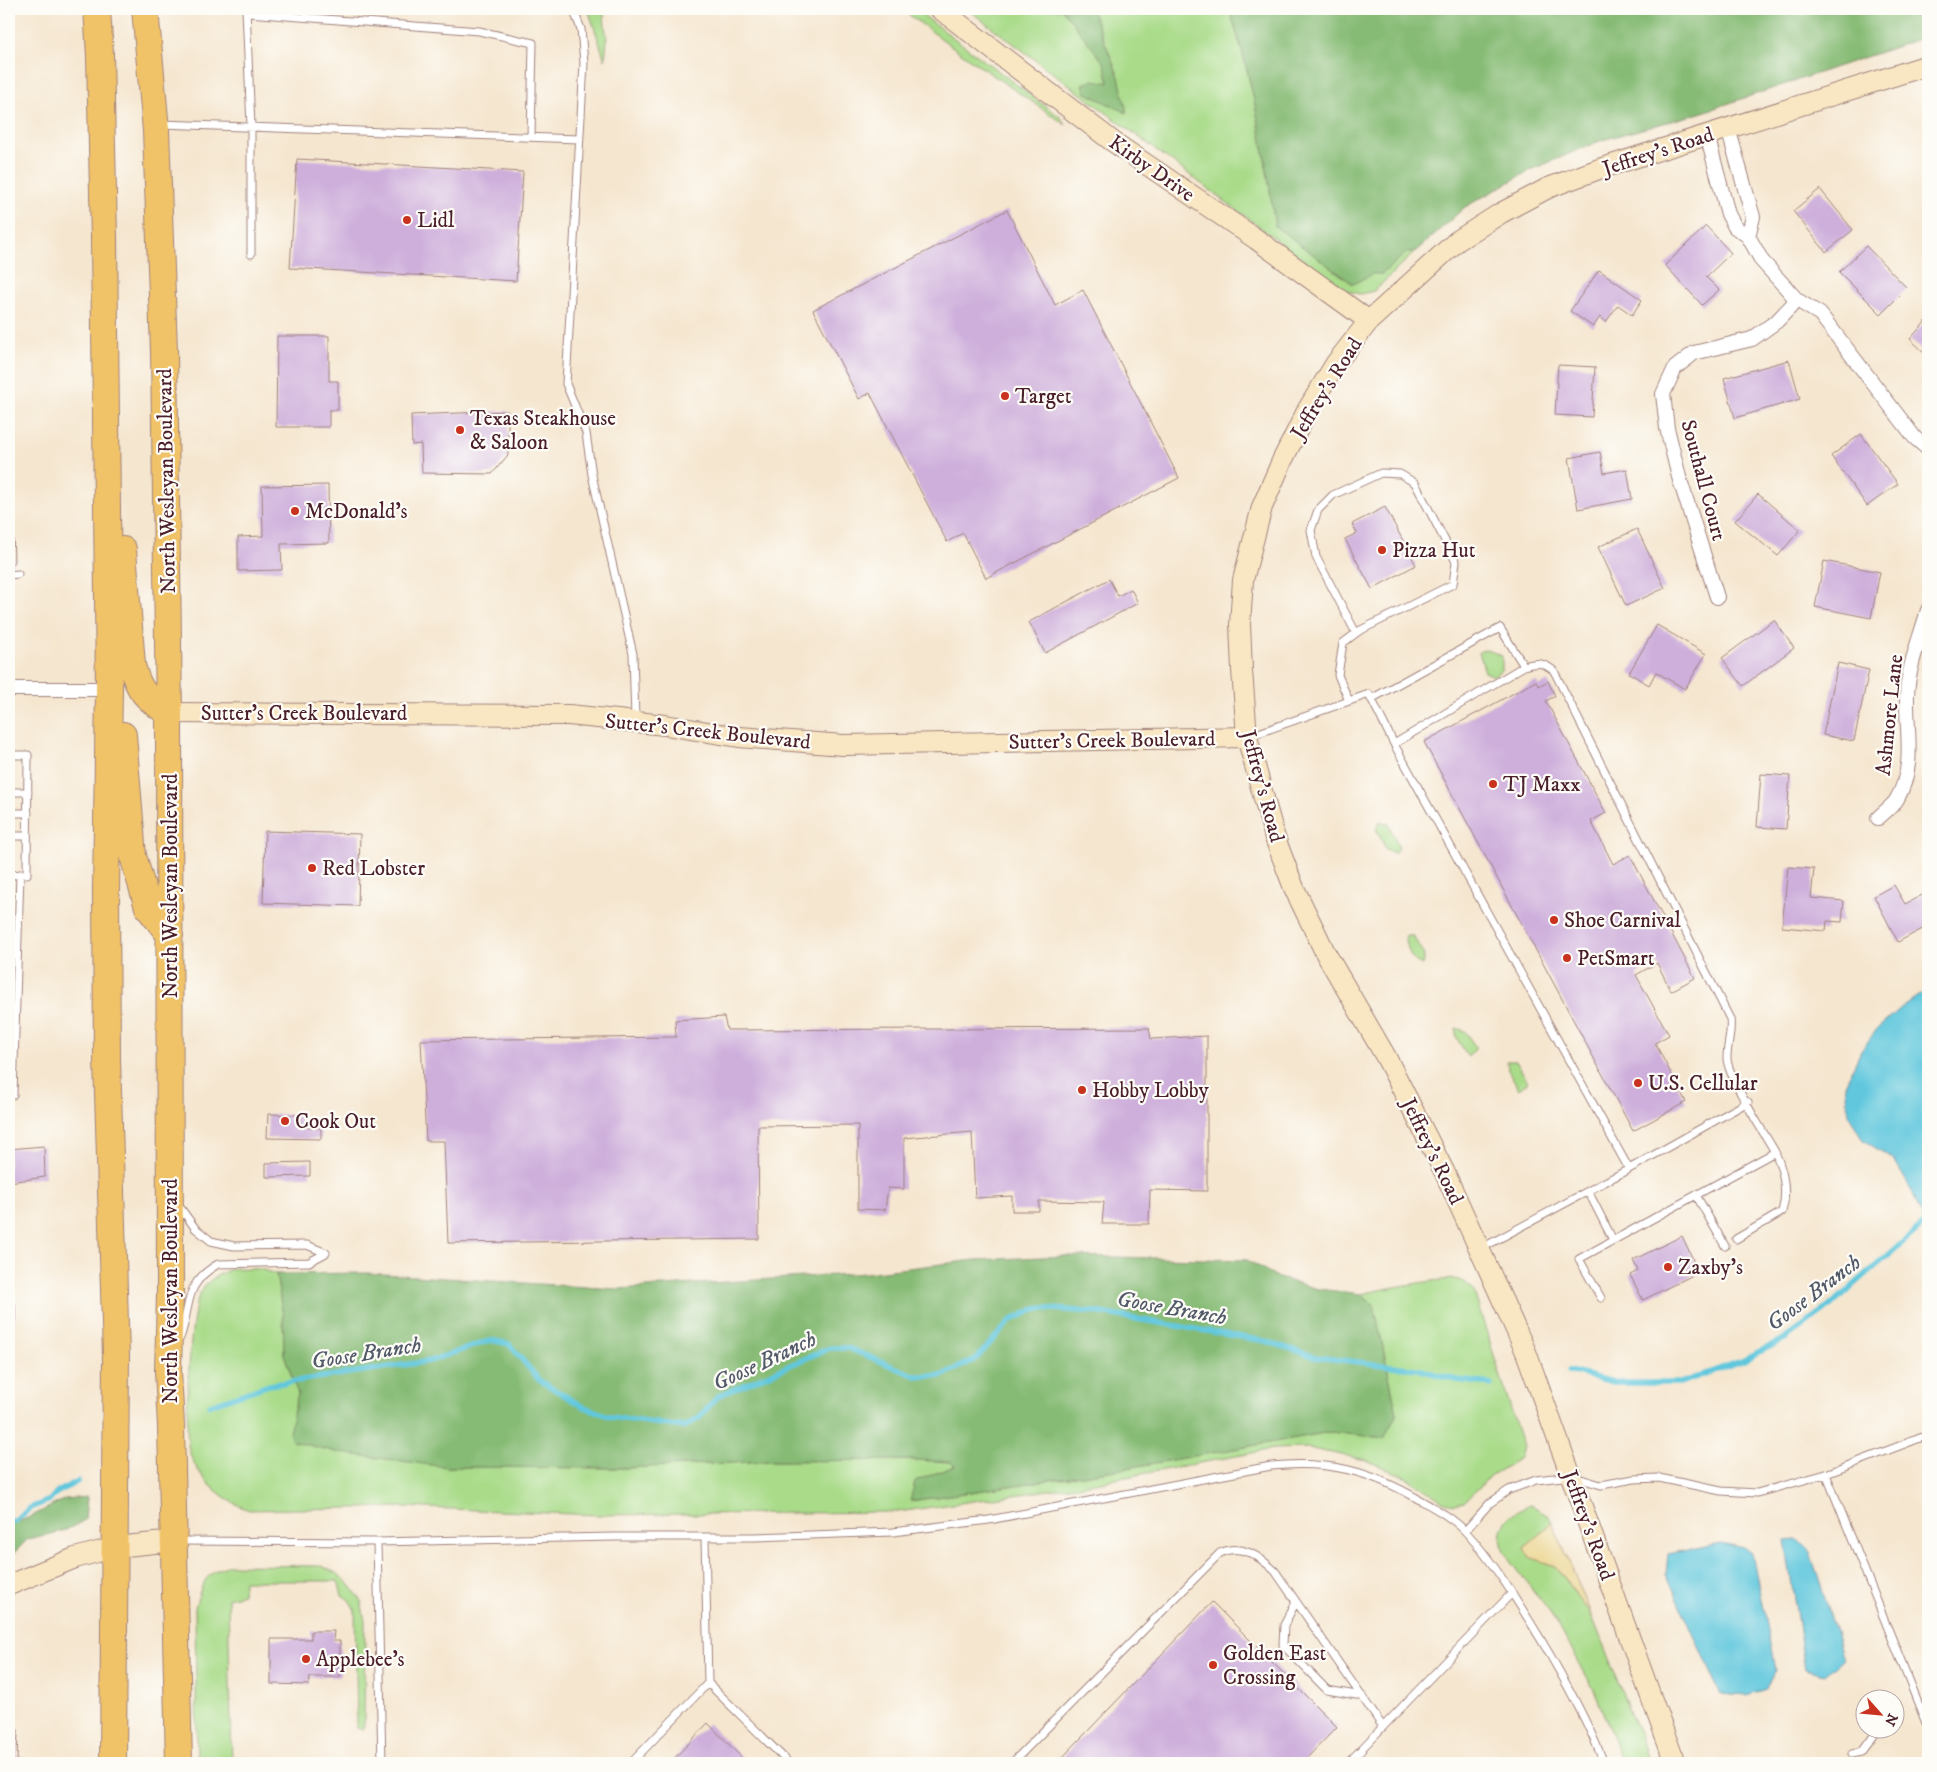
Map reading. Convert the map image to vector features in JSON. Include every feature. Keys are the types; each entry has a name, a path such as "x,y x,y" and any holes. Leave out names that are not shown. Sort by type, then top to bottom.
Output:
{"highway":[{"path":"97,9 102,112 109,689 106,900 108,1065 116,1356 113,1763"},
{"name":"North Wesleyan Boulevard","path":"145,9 156,124 162,260 170,713 168,1372 179,1763"},
{"path":"106,452 116,465 123,481 122,537 132,665 136,680 144,695 170,713"},
{"path":"109,689 118,703 122,724 133,856 148,907 170,935"}],"street":[{"name":"Kirby Drive","path":"940,9 1112,141 1256,239 1370,321"},
{"name":"Jeffrey's Road","path":"1674,1763 1526,1352 1444,1171 1404,1092 1326,954 1294,888 1275,838 1247,738 1240,624 1243,580 1262,507 1308,409 1336,363 1370,321 1457,241 1501,213 1548,188 1728,128 1928,65"},
{"path":"1728,128 1753,217 1748,236"},
{"path":"1707,135 1728,214 1735,227 1748,236 1762,261 1798,300 1820,314 1915,438 1928,448"},
{"name":"Southall Court","path":"1718,597 1678,477 1667,428 1663,394 1675,368 1694,353 1752,339 1777,321 1798,300"},
{"name":"Ashmore Lane","path":"1878,818 1896,800 1908,773 1910,735 1908,688 1913,655 1928,610"},
{"path":"9,689 109,689"},
{"name":"Sutter's Creek Boulevard","path":"170,713 568,715 636,722 739,737 844,745 1247,738"},
{"path":"9,1585 75,1558 116,1547 174,1541"}],"lane":[{"path":"573,9 581,29 584,63 566,384 586,433 592,475 633,654 636,722"},
{"path":"251,254 251,127 247,11 480,31 533,42 531,137"},
{"path":"156,124 579,139"},
{"path":"1349,701 1338,675 1343,644 1356,633 1453,584 1456,562 1415,483 1400,474 1381,473 1334,495 1318,510 1311,530 1316,557 1356,633"},
{"path":"9,575 18,574"},
{"path":"1371,700 1500,628 1524,666"},
{"path":"1394,744 1524,666 1536,662 1544,663 1554,671 1730,1019 1732,1033 1727,1058 1733,1076 1782,1168 1786,1199 1782,1212 1736,1239"},
{"path":"1247,738 1369,694 1394,744 1629,1169"},
{"path":"9,755 28,755 27,874 9,875"},
{"path":"14,792 28,792"},
{"path":"14,813 28,813"},
{"path":"14,836 27,836"},
{"path":"13,1095 12,1052 20,874"},
{"path":"9,942 18,942"},
{"path":"1479,1249 1629,1169 1748,1102"},
{"path":"1601,1298 1579,1259 1775,1152"},
{"path":"168,1372 181,1334 187,1300 194,1285 205,1271 218,1264 309,1262 326,1253 307,1245 234,1246 211,1241 182,1212 170,1187"},
{"path":"1588,1191 1613,1240"},
{"path":"1696,1195 1725,1246"},
{"path":"1465,1531 1490,1504 1509,1490 1536,1480 1571,1476 1601,1485 1634,1479 1659,1478 1721,1491 1757,1493 1826,1474 1928,1436"},
{"path":"174,1541 377,1542 893,1532 989,1520 1271,1466 1311,1464 1345,1468 1370,1474 1446,1514 1465,1531 1489,1560 1554,1662 1593,1736 1604,1763"},
{"path":"1826,1474 1928,1728"},
{"path":"705,1537 708,1683 789,1763"},
{"path":"377,1542 382,1763"},
{"path":"1012,1763 1220,1553 1230,1548 1241,1550 1264,1560 1275,1571 1383,1727"},
{"path":"1348,1763 1511,1594"},
{"path":"1296,1602 1284,1625 1283,1645 1328,1690 1362,1696"},
{"path":"631,1763 708,1683"},
{"path":"1852,1754 1862,1752 1871,1740"}],"green space":[{"path":"588,9 603,9 607,40 605,60"},
{"path":"901,9 915,9 1060,117 1066,125 972,61"},
{"path":"967,9 1062,9 1105,63 1109,84 1083,84 1086,93 1126,112 1119,77 1091,9 1229,9 1245,62 1257,116 1275,226 1353,284 1372,273 1382,274 1406,253 1416,251 1374,291 1360,294 1344,290"},
{"path":"1062,9 1091,9 1119,77 1127,113 1086,93 1083,84 1094,80 1109,83 1104,63"},
{"path":"1229,9 1928,9 1928,36 1700,113 1602,140 1531,170 1465,207 1416,251 1406,253 1382,274 1372,274 1353,284 1275,226 1257,116 1245,62"},
{"path":"1486,649 1502,656 1502,669 1494,676 1485,672 1479,652"},
{"path":"1380,822 1388,823 1399,847 1394,853 1386,849 1376,829"},
{"path":"1405,936 1413,936 1424,955 1423,965 1412,957 1408,950"},
{"path":"1456,1028 1465,1031 1476,1048 1468,1057 1456,1037"},
{"path":"1507,1061 1516,1061 1528,1082 1519,1089 1508,1070"},
{"path":"1066,1256 1247,1260 1279,1278 1318,1289 1362,1294 1374,1305 1397,1414 1384,1438 1330,1432 1115,1470 910,1501 915,1481 955,1466 949,1462 917,1460 768,1461 627,1468 447,1467 340,1453 292,1441 289,1433 298,1394 284,1354 283,1315 276,1274 367,1273 617,1289 866,1273 975,1260"},
{"path":"235,1268 260,1269 276,1274 283,1315 284,1354 298,1394 293,1413 447,1467 627,1468 768,1461 917,1460 949,1462 955,1466 915,1481 911,1501 1115,1470 1330,1432 1384,1438 1397,1414 1374,1305 1362,1294 1412,1284 1453,1279 1465,1282 1473,1289 1523,1447 1520,1458 1492,1475 1464,1502 1455,1504 1444,1502 1406,1477 1366,1460 1307,1448 1273,1449 1090,1484 898,1512 597,1515 402,1507 249,1510 220,1494 204,1479 189,1450 188,1438 190,1349 198,1298 208,1282 223,1272"},
{"path":"87,1497 85,1520 66,1530 28,1539 9,1558 9,1525 28,1518 65,1499"},
{"path":"1531,1505 1547,1514 1552,1522 1524,1548 1530,1557 1555,1566 1592,1616 1650,1763 1623,1763 1594,1690 1557,1622 1504,1552 1501,1535 1505,1522 1516,1512"},
{"path":"230,1565 321,1566 336,1573 350,1585 361,1600 365,1621 364,1725 362,1730 357,1728 355,1610 349,1600 342,1595 338,1581 244,1581 243,1594 228,1598 232,1763 197,1763 195,1608 205,1580 221,1568"}],"sand":[{"path":"1552,1522 1592,1616 1555,1566 1529,1557 1524,1548"}],"water":[{"path":"1928,989 1928,1226 1911,1189 1893,1159 1863,1140 1849,1115 1845,1085 1861,1051 1877,1029 1902,1007"},
{"path":"1797,1539 1810,1552 1844,1658 1825,1675 1805,1670 1785,1540"},
{"path":"1721,1543 1744,1548 1752,1554 1775,1669 1766,1690 1746,1696 1720,1694 1666,1573 1668,1554"}],"building":[{"name":"Lidl","path":"297,159 523,172 516,281 290,268"},
{"path":"1820,189 1853,230 1826,252 1793,211"},
{"name":"Target","path":"1007,210 1055,305 1083,290 1179,478 986,578 963,533 947,542 870,393 859,399 813,310"},
{"path":"1706,226 1731,253 1706,277 1719,290 1702,305 1665,265"},
{"path":"1866,246 1907,288 1881,314 1839,272"},
{"path":"1599,270 1642,300 1632,315 1618,305 1606,322 1600,317 1593,327 1570,311"},
{"path":"1928,319 1928,356 1910,339"},
{"path":"277,336 329,336 329,381 338,381 338,410 329,410 329,427 276,427"},
{"path":"1789,360 1800,399 1735,418 1724,378"},
{"path":"1558,365 1595,367 1592,417 1555,415"},
{"name":"Texas Steakhouse & Saloon","path":"508,411 508,455 492,474 422,473 421,444 412,445 411,415"},
{"path":"1861,434 1898,484 1867,506 1831,456"},
{"path":"1600,452 1604,473 1627,469 1632,499 1578,509 1569,458"},
{"name":"McDonald's","path":"328,485 329,543 281,544 282,570 238,571 238,537 263,536 262,486"},
{"path":"1758,494 1800,530 1778,556 1735,521"},
{"path":"1385,507 1416,565 1372,589 1345,539 1357,533 1352,524"},
{"path":"9,526 13,526 14,564 9,564"},
{"path":"1637,529 1665,588 1626,606 1598,547"},
{"path":"1824,561 1880,572 1871,618 1815,607"},
{"path":"1109,579 1118,596 1131,589 1138,603 1045,653 1029,622"},
{"path":"1774,620 1794,648 1743,686 1722,658"},
{"path":"1657,625 1706,654 1685,689 1656,672 1649,685 1629,673"},
{"path":"1838,663 1869,670 1854,741 1823,735"},
{"path":"1536,681 1539,686 1548,681 1555,696 1546,701 1606,813 1591,821 1613,864 1630,855 1695,978 1671,991 1657,963 1636,975 1669,1035 1655,1043 1686,1102 1633,1131 1424,742"},
{"path":"1761,774 1790,776 1786,829 1757,827"},
{"name":"Red Lobster","path":"265,831 360,834 358,906 263,903"},
{"path":"1788,867 1814,869 1811,898 1844,901 1842,922 1827,921 1826,931 1782,927"},
{"path":"1894,885 1905,904 1928,892 1928,926 1898,942 1874,896"},
{"path":"724,1017 727,1030 1149,1028 1151,1039 1207,1036 1207,1191 1150,1190 1149,1224 1102,1224 1104,1202 1039,1201 1039,1211 1012,1211 1012,1196 975,1198 972,1132 904,1138 904,1189 888,1188 885,1210 858,1209 858,1125 758,1126 759,1239 448,1243 444,1141 426,1141 421,1040 676,1037 675,1020"},
{"name":"Cook Out","path":"268,1114 301,1115 301,1127 321,1128 321,1139 267,1138"},
{"path":"44,1146 45,1177 9,1182 9,1149"},
{"path":"310,1162 310,1176 266,1177 266,1163"},
{"path":"1682,1236 1699,1272 1643,1300 1630,1275 1638,1271 1633,1260"},
{"path":"15,1303 15,1320 9,1319 9,1304"},
{"name":"Golden East Crossing","path":"1212,1602 1337,1727 1302,1763 1057,1763"},
{"name":"Applebee's","path":"311,1631 334,1631 333,1641 340,1641 340,1677 310,1677 309,1685 271,1684 271,1639 311,1639"},
{"path":"9,1678 11,1678 11,1725 18,1730 17,1762 9,1762"},
{"path":"708,1723 747,1763 670,1763"}],"waterway":[{"name":"Goose Branch","path":"1569,1371 1617,1383 1680,1383 1744,1360 1786,1338 1831,1305 1925,1223 1924,1216"},
{"name":"Goose Branch","path":"210,1405 269,1385 430,1361 491,1340 509,1344 539,1380 582,1406 611,1417 684,1427 699,1418 718,1396 830,1348 848,1348 916,1376 941,1376 976,1359 1010,1321 1037,1308 1095,1312 1265,1341 1316,1357 1417,1369 1457,1380 1491,1384"},
{"name":"Goose Branch","path":"9,1521 15,1521 30,1508 50,1500 56,1493 78,1481"}],"place":[{"name":"Lidl","path":"407,220"},
{"name":"Target","path":"1005,396"},
{"name":"Texas Steakhouse & Saloon","path":"460,430"},
{"name":"McDonald's","path":"295,511"},
{"name":"Pizza Hut","path":"1382,550"},
{"name":"TJ Maxx","path":"1493,784"},
{"name":"Red Lobster","path":"312,868"},
{"name":"Shoe Carnival","path":"1554,920"},
{"name":"PetSmart","path":"1567,958"},
{"name":"U.S. Cellular","path":"1638,1083"},
{"name":"Hobby Lobby","path":"1082,1090"},
{"name":"Cook Out","path":"285,1121"},
{"name":"Zaxby's","path":"1668,1267"},
{"name":"Applebee's","path":"306,1659"},
{"name":"Golden East Crossing","path":"1213,1665"}]}
